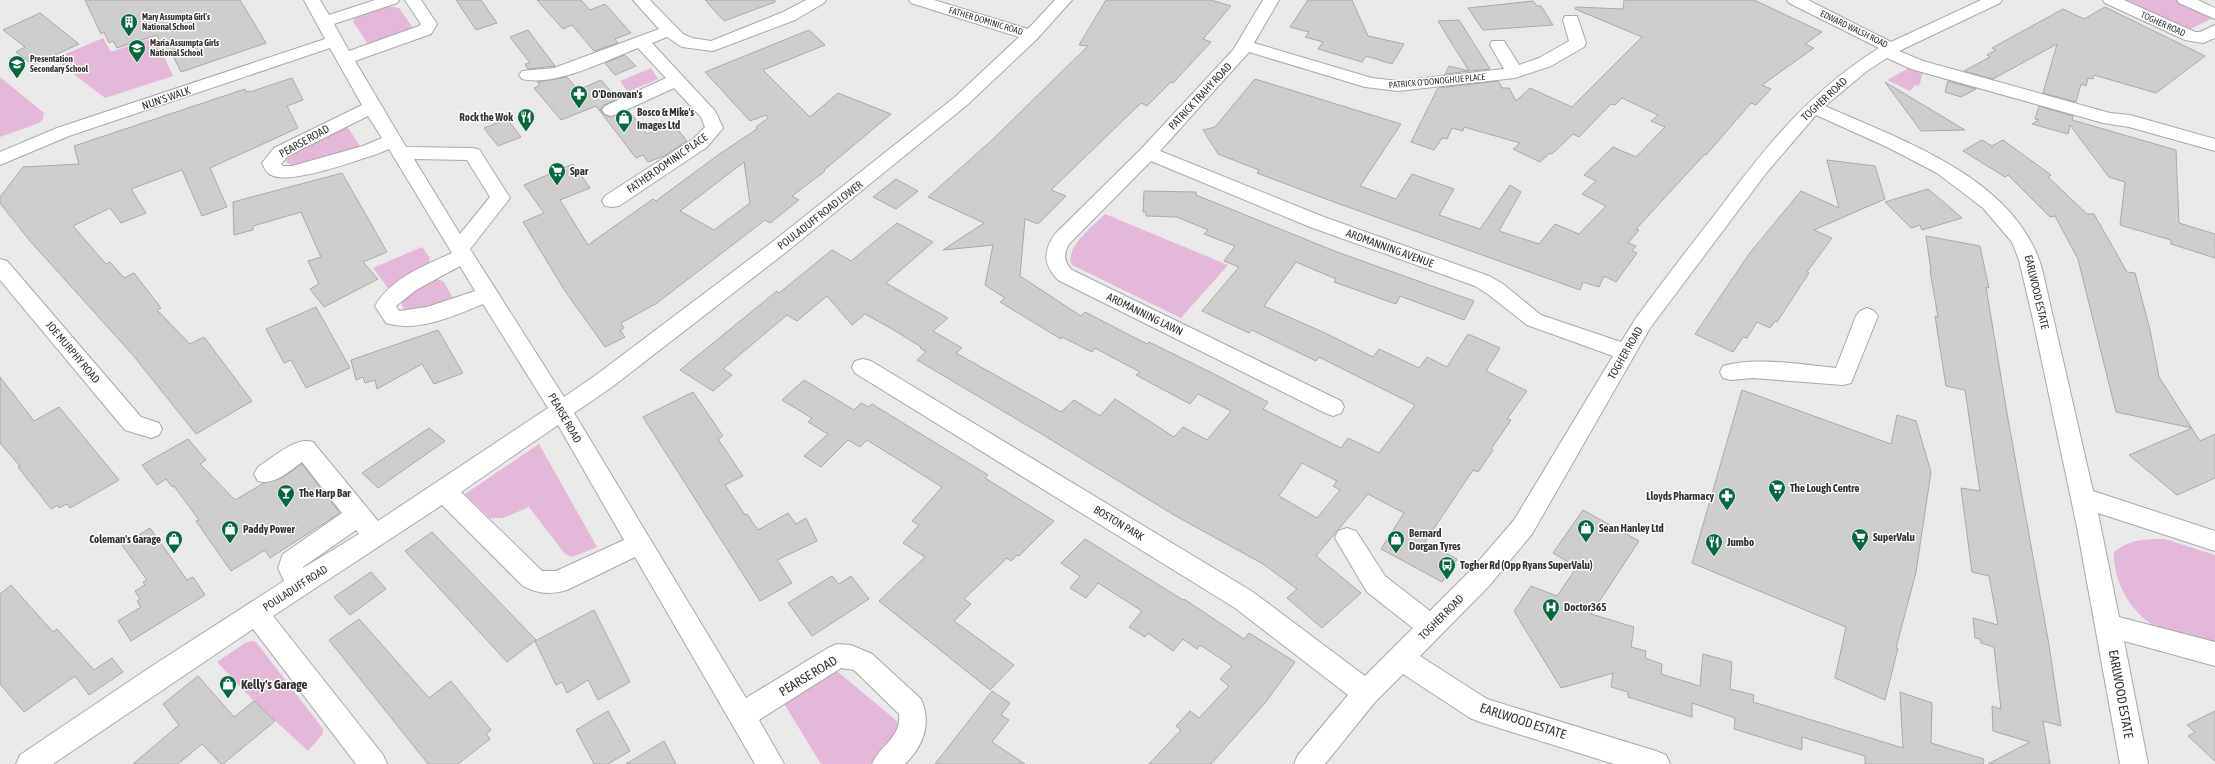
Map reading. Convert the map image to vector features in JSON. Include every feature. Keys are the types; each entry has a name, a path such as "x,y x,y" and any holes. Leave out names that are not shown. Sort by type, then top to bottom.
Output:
{"street":[{"name":"PEARSE ROAD","path":"312,0 372,107 560,410 639,544 743,715 770,764"},
{"path":"324,22 391,0"},
{"path":"344,59 425,30 429,24 413,0"},
{"path":"641,0 668,31 677,38 688,43 713,46"},
{"path":"641,41 676,61 789,16 818,0"},
{"name":"FATHER DOMINIC ROAD","path":"917,0 1031,35"},
{"name":"POULADUFF ROAD LOWER","path":"560,410 622,368 876,171 976,88 1031,35 1064,0"},
{"name":"PATRICK TRAHY ROAD","path":"1117,184 1148,153 1246,46 1272,0"},
{"name":"EDWARD WALSH ROAD","path":"1795,0 1925,68 2109,119 2130,121 2215,145"},
{"name":"TOGHER ROAD","path":"1308,764 1366,693 1480,578 1523,527 1643,323 1760,168 1813,107 1847,77 1888,49 1994,0"},
{"name":"TOGHER ROAD","path":"2111,0 2191,36 2203,38 2215,30"},
{"path":"2185,0 2215,14"},
{"name":"PATRICK O'DONOGHUE PLACE","path":"1246,46 1384,86 1412,85 1515,73 1545,62 1578,43 1572,20"},
{"path":"528,75 556,72 668,31"},
{"name":"NUN'S WALK","path":"0,159 63,132 174,89 335,41"},
{"path":"1498,45 1515,73"},
{"name":"FATHER DOMINIC PLACE","path":"612,201 700,142 714,128 709,115 677,80 676,61"},
{"path":"611,110 677,80"},
{"name":"PEARSE ROAD","path":"372,107 281,152 271,163 273,168 279,172 292,172 370,150 397,147 473,154 500,198 462,252 392,297 384,306 393,318 408,319 451,308 489,294"},
{"name":"EARLWOOD ESTATE","path":"1813,107 1941,166 1972,188 1994,207 2022,240 2029,254 2083,498 2134,764"},
{"name":"ARDMANNING AVENUE","path":"1148,153 1317,222 1482,281 1495,288 1521,313 1534,320 1626,352"},
{"name":"ARDMANNING LAWN","path":"1117,184 1056,246 1054,253 1055,263 1059,269 1065,275 1333,407"},
{"name":"JOE MURPHY ROAD","path":"0,266 133,424 151,429"},
{"path":"1731,372 1753,370 1843,377 1867,316"},
{"name":"BOSTON PARK","path":"863,367 1244,600 1366,693"},
{"name":"POULADUFF ROAD","path":"30,764 256,613 444,491 560,410"},
{"path":"266,474 305,449 376,536"},
{"path":"444,491 532,578 539,582 558,582 639,544"},
{"path":"2083,498 2215,541"},
{"path":"301,584 290,567 292,561 358,515"},
{"path":"1347,538 1376,584 1432,627"},
{"path":"256,613 373,764"},
{"path":"2108,624 2215,654"},
{"name":"PEARSE ROAD","path":"743,715 837,656 846,655 855,657 863,662 912,708 914,729 908,741 886,764"},
{"name":"EARLWOOD ESTATE","path":"1400,658 1480,709 1656,764"}],"shaded area":[{"path":"2119,0 2176,0 2213,18 2188,30"},
{"path":"389,6 399,8 413,28 412,30 373,45 368,44 353,22 356,16"},
{"path":"155,37 173,76 105,98 54,59 103,38 111,52"},
{"path":"651,68 658,79 628,92 620,81"},
{"path":"1909,68 1924,70 1919,86 1915,85 1910,91 1887,80"},
{"path":"0,77 44,113 43,119 39,123 0,137"},
{"path":"346,125 360,146 358,148 295,166 287,163 286,160 292,152"},
{"path":"1105,214 1228,265 1181,318 1072,265 1070,259 1076,245 1087,231"},
{"path":"422,247 430,258 425,269 414,277 400,283 388,288 373,268"},
{"path":"435,279 443,281 453,298 450,301 409,313 404,310 400,300"},
{"path":"539,444 597,547 572,557 565,554 529,507 503,518 490,518 465,494"},
{"path":"2151,539 2165,539 2215,555 2215,644 2173,633 2157,627 2142,617 2123,592 2116,572 2114,552 2132,542"},
{"path":"253,641 256,642 323,729 323,734 308,751 254,701 217,662 245,643"},
{"path":"838,672 897,721 896,733 893,739 871,764 821,764 783,702 830,673"}],"building":[{"name":"Mary Assumpta Girl's National School","path":"85,0 240,0 266,43 181,72 172,54 167,56 157,35 117,48 113,41 109,43 104,32 101,34"},
{"path":"456,0 481,0 497,23 476,30"},
{"path":"537,0 581,0 590,10 605,4 631,33 615,39 618,43 594,51 572,25 563,29"},
{"path":"705,0 775,0 775,2 724,21"},
{"path":"1106,0 1211,0 1231,6 1203,39 1211,42 1173,83 1171,82 1147,106 1141,103 1051,190 1066,196 1038,224 1025,219 1020,276 1081,316 1085,312 1147,344 1149,342 1214,374 1268,402 1263,409 1341,448 1348,438 1379,453 1415,405 1319,357 1316,361 1252,330 1249,333 1202,311 1239,267 1224,261 1235,246 1204,234 1208,230 1177,217 1146,216 1146,212 1143,212 1144,191 1196,192 1196,195 1337,252 1474,301 1464,320 1400,296 1396,304 1334,282 1336,279 1296,262 1264,306 1325,333 1373,357 1379,349 1419,368 1427,357 1447,367 1468,334 1500,348 1486,371 1527,391 1507,419 1511,420 1491,449 1493,450 1478,472 1473,470 1425,542 1457,559 1442,582 1381,549 1404,513 1368,494 1316,556 1361,593 1322,628 1287,598 1297,589 1263,564 1174,515 917,360 926,352 920,348 921,347 892,329 865,314 852,325 827,296 797,321 787,315 723,369 732,375 713,391 680,370 777,291 779,293 832,250 851,261 897,223 933,242 886,283 948,318 933,331 962,348 956,353 1061,412 1074,400 1100,416 1115,399 1174,437 1183,427 1207,440 1231,411 1198,394 1190,404 1136,375 1140,372 1095,348 1092,352 1062,337 1061,339 1000,302 1005,298 985,285 993,245 943,250 984,223 928,197 991,141 1088,46 1079,45","holes":["1302,463 1337,481 1333,486 1340,490 1317,518 1279,496"]},
{"path":"1308,0 1352,0 1368,36 1404,44 1392,64 1366,56 1362,62 1318,49 1323,42 1305,37 1309,32 1290,27"},
{"path":"1624,0 1754,0 1822,32 1805,44 1814,48 1762,85 1771,89 1756,105 1751,103 1706,155 1705,154 1636,229 1639,230 1628,243 1636,246 1632,251 1637,253 1616,282 1604,276 1599,287 1583,282 1580,290 1334,202 1257,173 1259,170 1218,154 1203,130 1215,127 1255,79 1401,124 1360,186 1396,199 1412,174 1454,189 1439,215 1480,229 1510,185 1521,192 1499,231 1539,244 1555,224 1579,234 1606,206 1582,194 1596,181 1584,175 1613,147 1636,157 1665,127 1651,121 1658,115 1622,98 1615,105 1611,104 1579,137 1573,134 1552,154 1550,153 1540,162 1513,149 1520,143 1464,127 1463,131 1452,128 1447,139 1442,138 1434,150 1411,142 1438,88 1498,81 1502,88 1509,88 1516,101 1530,88 1572,107 1642,37 1575,9 1576,7 1623,9"},
{"path":"1533,1 1537,6 1541,6 1553,25 1483,30 1468,8"},
{"path":"2105,7 2205,56 2156,93 2094,75 2093,79 2088,78 2086,86 2081,84 2076,102 2043,93 2057,44 1993,79 1964,71 1990,57 1987,55 1996,50 1992,48 2063,9 2084,19"},
{"path":"40,13 79,44 33,65 16,52 25,47 3,30"},
{"path":"1459,20 1490,69 1469,71 1438,21"},
{"path":"528,30 555,66 528,69 525,64 530,63 510,37"},
{"path":"809,30 825,45 763,70 810,117 838,93 891,114 824,170 825,171 792,196 799,200 770,223 765,220 657,303 621,323 624,328 620,330 625,337 605,347 565,291 523,222 544,213 524,185 573,164 590,188 560,200 588,245 653,199 656,201 718,155 757,129 756,127 768,118 766,115 750,121 705,72","holes":["744,162 750,203 714,230 680,211"]},
{"path":"625,55 636,66 615,75 605,63"},
{"path":"1449,66 1469,71 1445,74"},
{"path":"567,77 578,90 601,80 618,99 604,105 600,110 605,115 611,117 628,110 647,134 673,124 687,141 664,156 648,162 643,155 636,158 596,106 561,120 534,88 540,85 537,82"},
{"path":"292,78 303,100 287,106 298,128 210,168 227,207 202,216 182,170 131,189 146,213 121,223 110,208 73,226 106,264 110,262 124,278 134,273 161,308 157,310 190,344 204,337 252,401 196,434 132,354 30,241 0,203 0,197 23,167 79,164 74,146 245,89 246,92 250,92"},
{"path":"1948,81 1976,89 1961,97 1945,92"},
{"path":"1885,82 1965,130 1921,131"},
{"path":"2039,106 2073,116 2072,120 2176,150 2179,223 2215,234 2215,258 2171,244 2171,240 2120,225 2125,182 2109,177 2070,125 2068,134 2032,124 2039,120 2035,119"},
{"path":"507,119 521,137 498,146 484,128"},
{"path":"1982,140 1992,146 2003,140 2051,175 2048,177 2087,214 2094,214 2127,272 2135,273 2150,330 2159,377 2192,428 2116,412 2078,259 2055,216 2050,217 2008,175 2005,177 1963,151"},
{"path":"1827,160 1875,166 1885,199 1814,230 1832,238 1807,272 1809,273 1777,322 1775,321 1770,328 1757,322 1747,338 1743,337 1733,352 1695,334 1749,254 1801,191 1839,208"},
{"path":"342,173 387,252 363,262 378,279 324,307 310,289 319,284 308,261 321,257 301,212 253,226 253,230 234,235 233,202"},
{"path":"896,179 918,191 896,209 873,197"},
{"path":"1928,189 1962,218 1922,230 1920,225 1911,228 1885,202"},
{"path":"1926,236 1980,246 1989,288 1986,287 2008,419 2049,645 2061,726 2043,721 2050,764 1988,764 2030,742 1993,731 1992,706 2001,709 1994,647 1981,643 1980,639 1975,638 1973,618 1998,625 1989,576 1972,572 1961,488 1980,491 1965,390 1946,386 1935,316 1938,317"},
{"path":"316,307 350,368 306,388 291,360 284,363 266,329"},
{"path":"438,330 463,373 434,384 422,364 377,389 375,380 365,383 363,377 356,380 351,360"},
{"path":"0,377 34,421 59,407 119,480 70,508 67,504 59,508 58,505 51,509 18,467 20,466 0,443"},
{"path":"804,380 854,410 861,403 869,407 872,404 988,475 985,478 1054,521 1019,556 1017,555 1011,561 1007,558 964,599 971,604 954,621 1014,665 990,690 879,601 925,557 903,543 919,525 912,521 942,487 867,440 860,447 848,440 821,467 804,456 828,434 808,422 812,418 782,400"},
{"name":"SuperValu","path":"1742,390 1891,444 1897,415 1916,421 1931,472 1916,572 1896,648 1898,648 1885,700 1835,678 1846,627 1692,563"},
{"path":"693,392 723,436 718,439 743,476 725,485 745,515 747,514 758,530 788,513 796,524 806,518 817,541 777,560 792,583 760,601 643,417"},
{"path":"429,428 445,441 378,488 362,473"},
{"path":"2192,428 2200,441 2215,434 2215,478 2177,495 2129,455"},
{"path":"188,439 206,460 200,464 235,500 264,483 282,478 302,464 340,513 270,558 265,550 231,571 196,521 199,520 174,486 172,487 166,479 157,485 142,465"},
{"path":"1583,510 1639,541 1591,614 1634,627 1631,647 1646,651 1645,658 1662,664 1661,674 1700,686 1703,654 1732,662 1730,689 1754,695 1753,702 1903,748 1900,692 1932,703 1931,743 1984,759 1983,764 1865,764 1865,756 1802,737 1802,750 1734,729 1735,718 1692,703 1692,717 1628,697 1628,692 1611,687 1613,673 1561,688 1514,611 1531,586 1557,596 1577,567 1553,553"},
{"path":"150,528 187,580 193,577 205,595 131,641 118,621 141,607 137,601 140,599 135,591 145,585 143,582 147,580 122,545"},
{"path":"432,532 536,640 507,662 405,551"},
{"path":"1085,539 1183,600 1184,599 1244,639 1249,633 1295,662 1265,703 1211,764 1149,764 1181,730 1176,726 1190,711 1199,718 1229,686 1220,679 1232,666 1200,645 1197,649 1183,639 1173,651 1148,633 1145,637 1129,627 1142,611 1098,583 1086,598 1070,588 1080,576 1061,563"},
{"path":"371,572 386,589 350,615 334,597"},
{"path":"832,576 839,584 851,576 869,599 812,636 788,603"},
{"path":"11,585 53,632 57,629 94,670 112,658 123,672 89,695 75,676 24,712 0,684 0,594"},
{"path":"594,610 630,682 598,700 588,680 567,693 562,682 556,685 535,641"},
{"path":"359,619 429,698 451,681 491,730 486,734 490,739 458,764 428,764 329,640"},
{"path":"198,676 234,717 254,701 275,721 223,764 221,764 202,744 178,764 133,764 179,725 163,704"},
{"path":"992,691 1010,703 1001,715 1009,720 992,742 1025,764 935,764"},
{"path":"608,711 630,751 608,764 594,764 576,730"},
{"path":"2215,711 2215,761 2188,736 2195,732 2187,725"},
{"path":"664,741 676,764 626,764"}],"place":[{"name":"Mary Assumpta Girl's National School","path":"129,37"},
{"name":"Maria Assumpta Girls National School","path":"137,63"},
{"name":"Presentation Secondary School","path":"17,79"},
{"name":"O'Donovan's","path":"579,109"},
{"name":"Rock the Wok","path":"526,132"},
{"name":"Bosco & Mike's Images Ltd","path":"624,133"},
{"name":"Spar","path":"557,186"},
{"name":"The Lough Centre","path":"1777,503"},
{"name":"The Harp Bar","path":"286,508"},
{"name":"Lloyds Pharmacy","path":"1727,511"},
{"name":"Sean Hanley Ltd","path":"1586,543"},
{"name":"Paddy Power","path":"230,544"},
{"name":"SuperValu","path":"1860,552"},
{"name":"Coleman's Garage","path":"174,554"},
{"name":"Bernard Dorgan Tyres","path":"1396,554"},
{"name":"Jumbo","path":"1714,557"},
{"name":"Togher Rd (Opp Ryans SuperValu)","path":"1447,580"},
{"name":"Doctor365","path":"1551,622"},
{"name":"Kelly's Garage","path":"228,699"}]}
